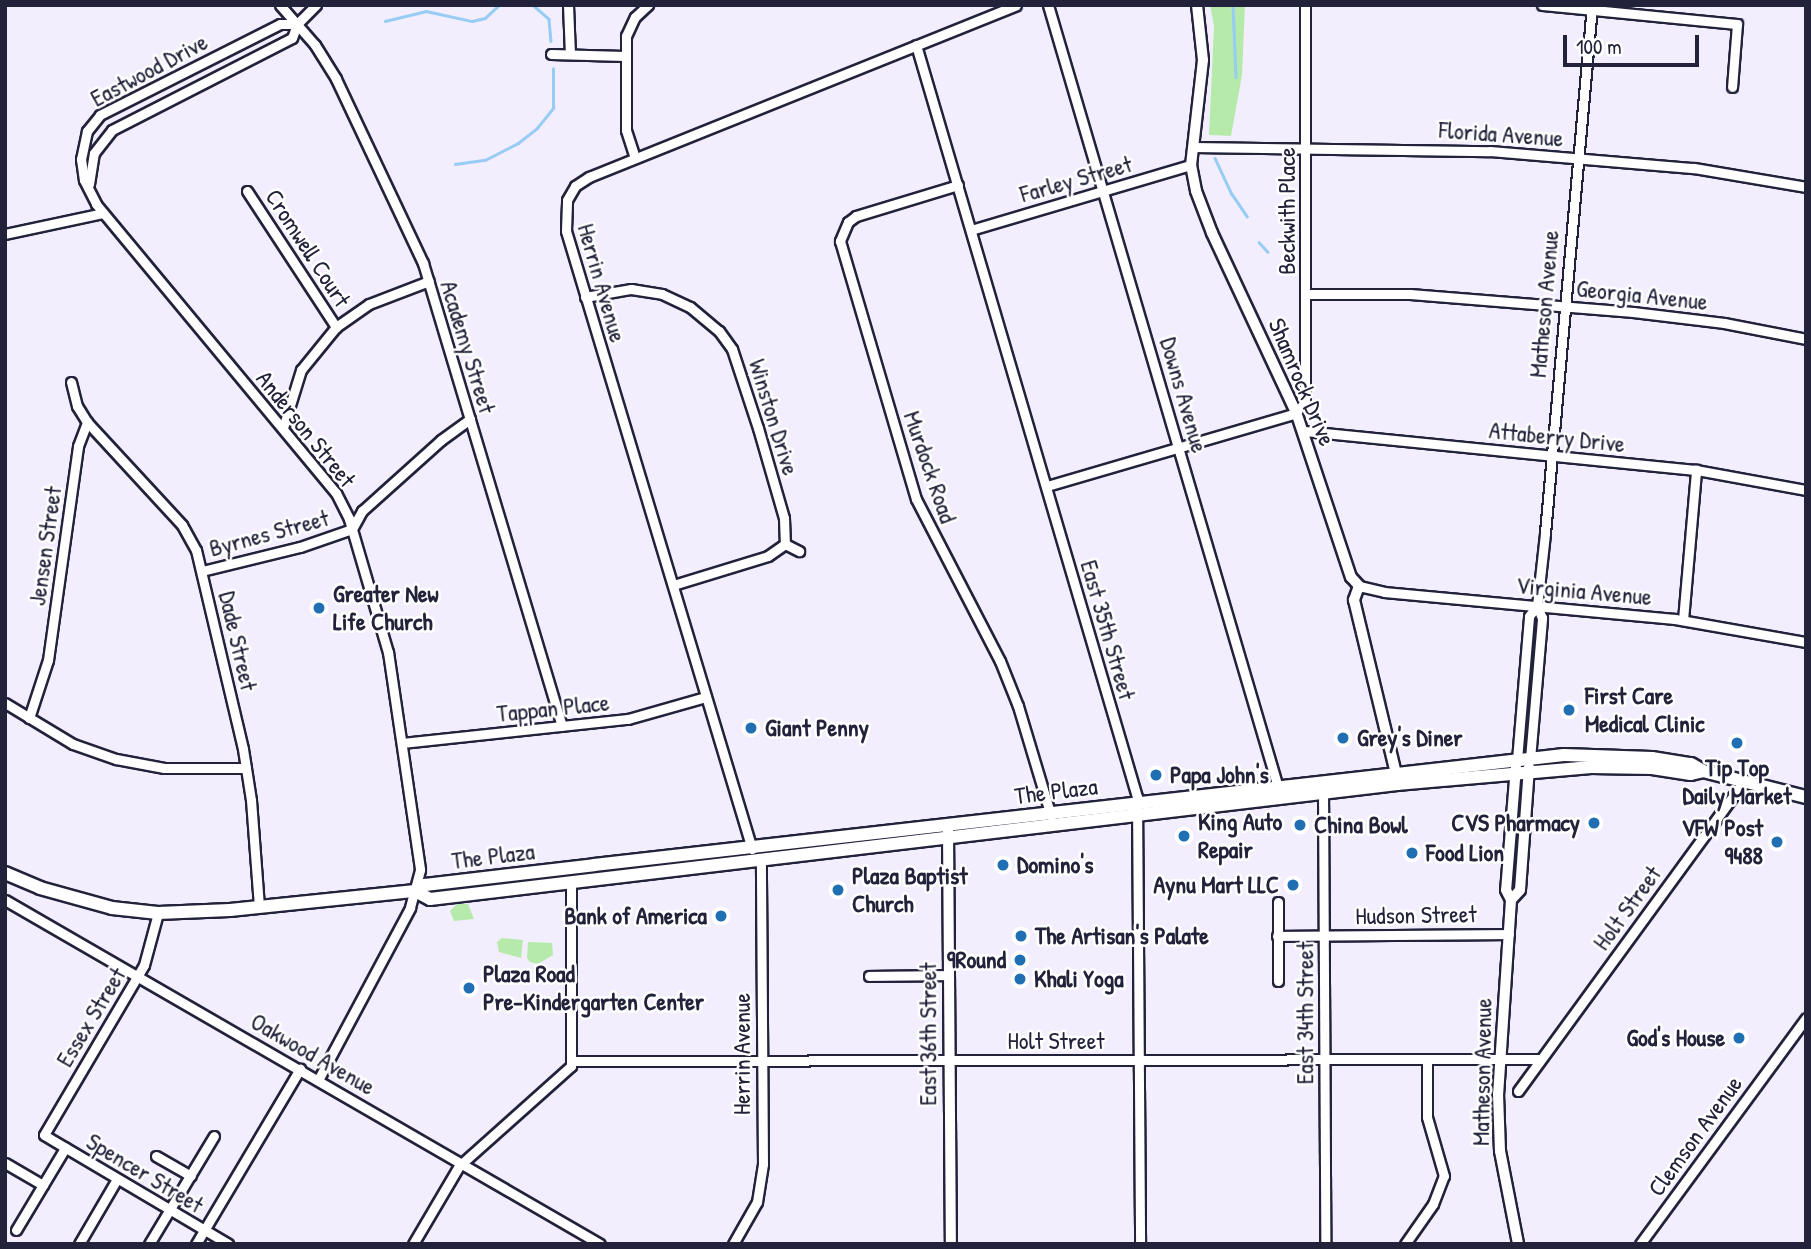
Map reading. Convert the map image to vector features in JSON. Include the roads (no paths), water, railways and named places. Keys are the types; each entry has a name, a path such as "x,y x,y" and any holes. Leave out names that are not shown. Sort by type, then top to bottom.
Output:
{"main road":[{"name":"The Plaza","path":"1323,787 1395,774 1523,766 1618,766 1690,774 1703,771 1806,797"},
{"name":"The Plaza","path":"5,873 40,888 88,902 158,913 259,907 415,891 425,885 756,853 1279,791 1523,766"},
{"name":"The Plaza","path":"415,891 430,899 571,882 756,853"}],"street":[{"name":"Academy Street","path":"280,5 315,45 336,79 406,222 429,281 562,726"},
{"name":"Eastwood Drive","path":"92,197 90,164 99,144 112,130 292,38 297,24 316,5"},
{"path":"568,5 570,54"},
{"path":"635,158 626,130 625,56 629,29 635,17 648,5"},
{"name":"Herrin Avenue","path":"733,1244 750,1219 761,1183 756,853 585,297 565,226 566,200 583,180 1016,5"},
{"name":"Downs Avenue","path":"1048,5 1279,791"},
{"name":"Shamrock Drive","path":"1197,5 1203,60 1191,165 1212,233 1304,431 1350,577 1359,586 1354,600 1395,774"},
{"name":"Beckwith Place","path":"1296,412 1307,397 1305,5"},
{"path":"1542,5 1591,7 1737,24 1732,87"},
{"name":"Matheson Avenue","path":"1518,1244 1500,1151 1499,1059 1511,900 1520,890 1529,616 1536,606 1591,7"},
{"name":"Eastwood Drive","path":"103,213 84,180 81,149 87,131 100,115 280,24 297,24"},
{"name":"East 35th Street","path":"916,45 1133,780 1136,809 1140,1244"},
{"path":"551,54 625,56"},
{"name":"Florida Avenue","path":"1192,148 1426,148 1715,170 1806,187"},
{"name":"Farley Street","path":"971,230 1191,165"},
{"name":"Murdock Road","path":"958,185 856,216 842,231 840,241 916,499 1000,661 1018,706 1052,819"},
{"name":"Cromwell Court","path":"247,191 336,327"},
{"path":"5,234 103,213"},
{"name":"Anderson Street","path":"103,213 336,494 352,529 388,652 420,870 410,908 318,1080"},
{"path":"282,428 301,370 336,327 367,305 429,281"},
{"name":"Winston Drive","path":"585,297 622,290 662,294 690,307 724,338 736,358 777,491 787,531 785,544"},
{"name":"Georgia Avenue","path":"1306,293 1410,293 1564,306 1701,320 1806,339"},
{"path":"71,382 77,406 88,422"},
{"path":"1047,486 1296,412"},
{"name":"Byrnes Street","path":"202,571 300,547 352,529 362,511 441,440 470,419"},
{"name":"Dade Street","path":"88,422 183,527 196,550 246,768 259,907"},
{"name":"Jensen Street","path":"29,718 46,669 78,446 88,422"},
{"name":"Attaberry Drive","path":"1304,431 1696,470 1806,491"},
{"path":"1683,620 1696,470"},
{"path":"673,585 768,556 785,544 799,551"},
{"name":"Virginia Avenue","path":"1359,586 1377,591 1683,620 1806,642"},
{"name":"Tappan Place","path":"402,743 640,716 706,697"},
{"path":"5,703 74,744 131,763 180,769 246,768"},
{"name":"Holt Street","path":"1518,1091 1744,780"},
{"name":"East 34th Street","path":"1323,787 1325,1244"},
{"name":"East 36th Street","path":"948,832 951,1244"},
{"path":"413,1244 462,1163 566,1074 573,1061 571,882"},
{"name":"Oakwood Avenue","path":"5,900 600,1244"},
{"path":"1278,902 1278,981"},
{"name":"Essex Street","path":"44,1135 146,961 158,913"},
{"name":"Hudson Street","path":"1277,936 1509,934"},
{"path":"869,976 949,975"},
{"name":"Clemson Avenue","path":"1646,1241 1806,1018"},
{"path":"1405,1244 1433,1204 1444,1177 1427,1117 1427,1059"},
{"name":"Holt Street","path":"573,1061 1540,1059"},
{"path":"196,1244 300,1069"},
{"name":"Spencer Street","path":"44,1135 228,1244"},
{"path":"149,1244 214,1136"},
{"path":"16,1230 65,1148"},
{"path":"156,1156 191,1176"},
{"path":"5,1163 43,1185"},
{"path":"79,1244 117,1179"}],"waterway":[{"path":"385,21 426,11 472,21 485,18 499,5"},
{"path":"533,5 549,19 551,41"},
{"path":"1233,5 1236,77"},
{"path":"455,164 485,160 518,143 537,128 553,108 553,69"},
{"path":"1215,158 1232,194 1247,216"},
{"path":"1259,242 1268,252"}],"place":[{"name":"Greater New Life Church","path":"319,608"},
{"name":"First Care Medical Clinic","path":"1569,710"},
{"name":"Giant Penny","path":"751,728"},
{"name":"Grey's Diner","path":"1343,738"},
{"name":"Tip Top Daily Market","path":"1737,743"},
{"name":"Papa John's","path":"1156,775"},
{"name":"CVS Pharmacy","path":"1594,823"},
{"name":"China Bowl","path":"1300,825"},
{"name":"King Auto Repair","path":"1184,836"},
{"name":"VFW Post 9488","path":"1777,842"},
{"name":"Food Lion","path":"1412,853"},
{"name":"Domino's","path":"1003,865"},
{"name":"Aynu Mart LLC","path":"1293,885"},
{"name":"Plaza Baptist Church","path":"838,890"},
{"name":"Bank of America","path":"721,916"},
{"name":"The Artisan's Palate","path":"1021,936"},
{"name":"9Round","path":"1020,960"},
{"name":"Khali Yoga","path":"1020,979"},
{"name":"Plaza Road Pre-Kindergarten Center","path":"469,988"},
{"name":"God's House","path":"1739,1038"}]}
